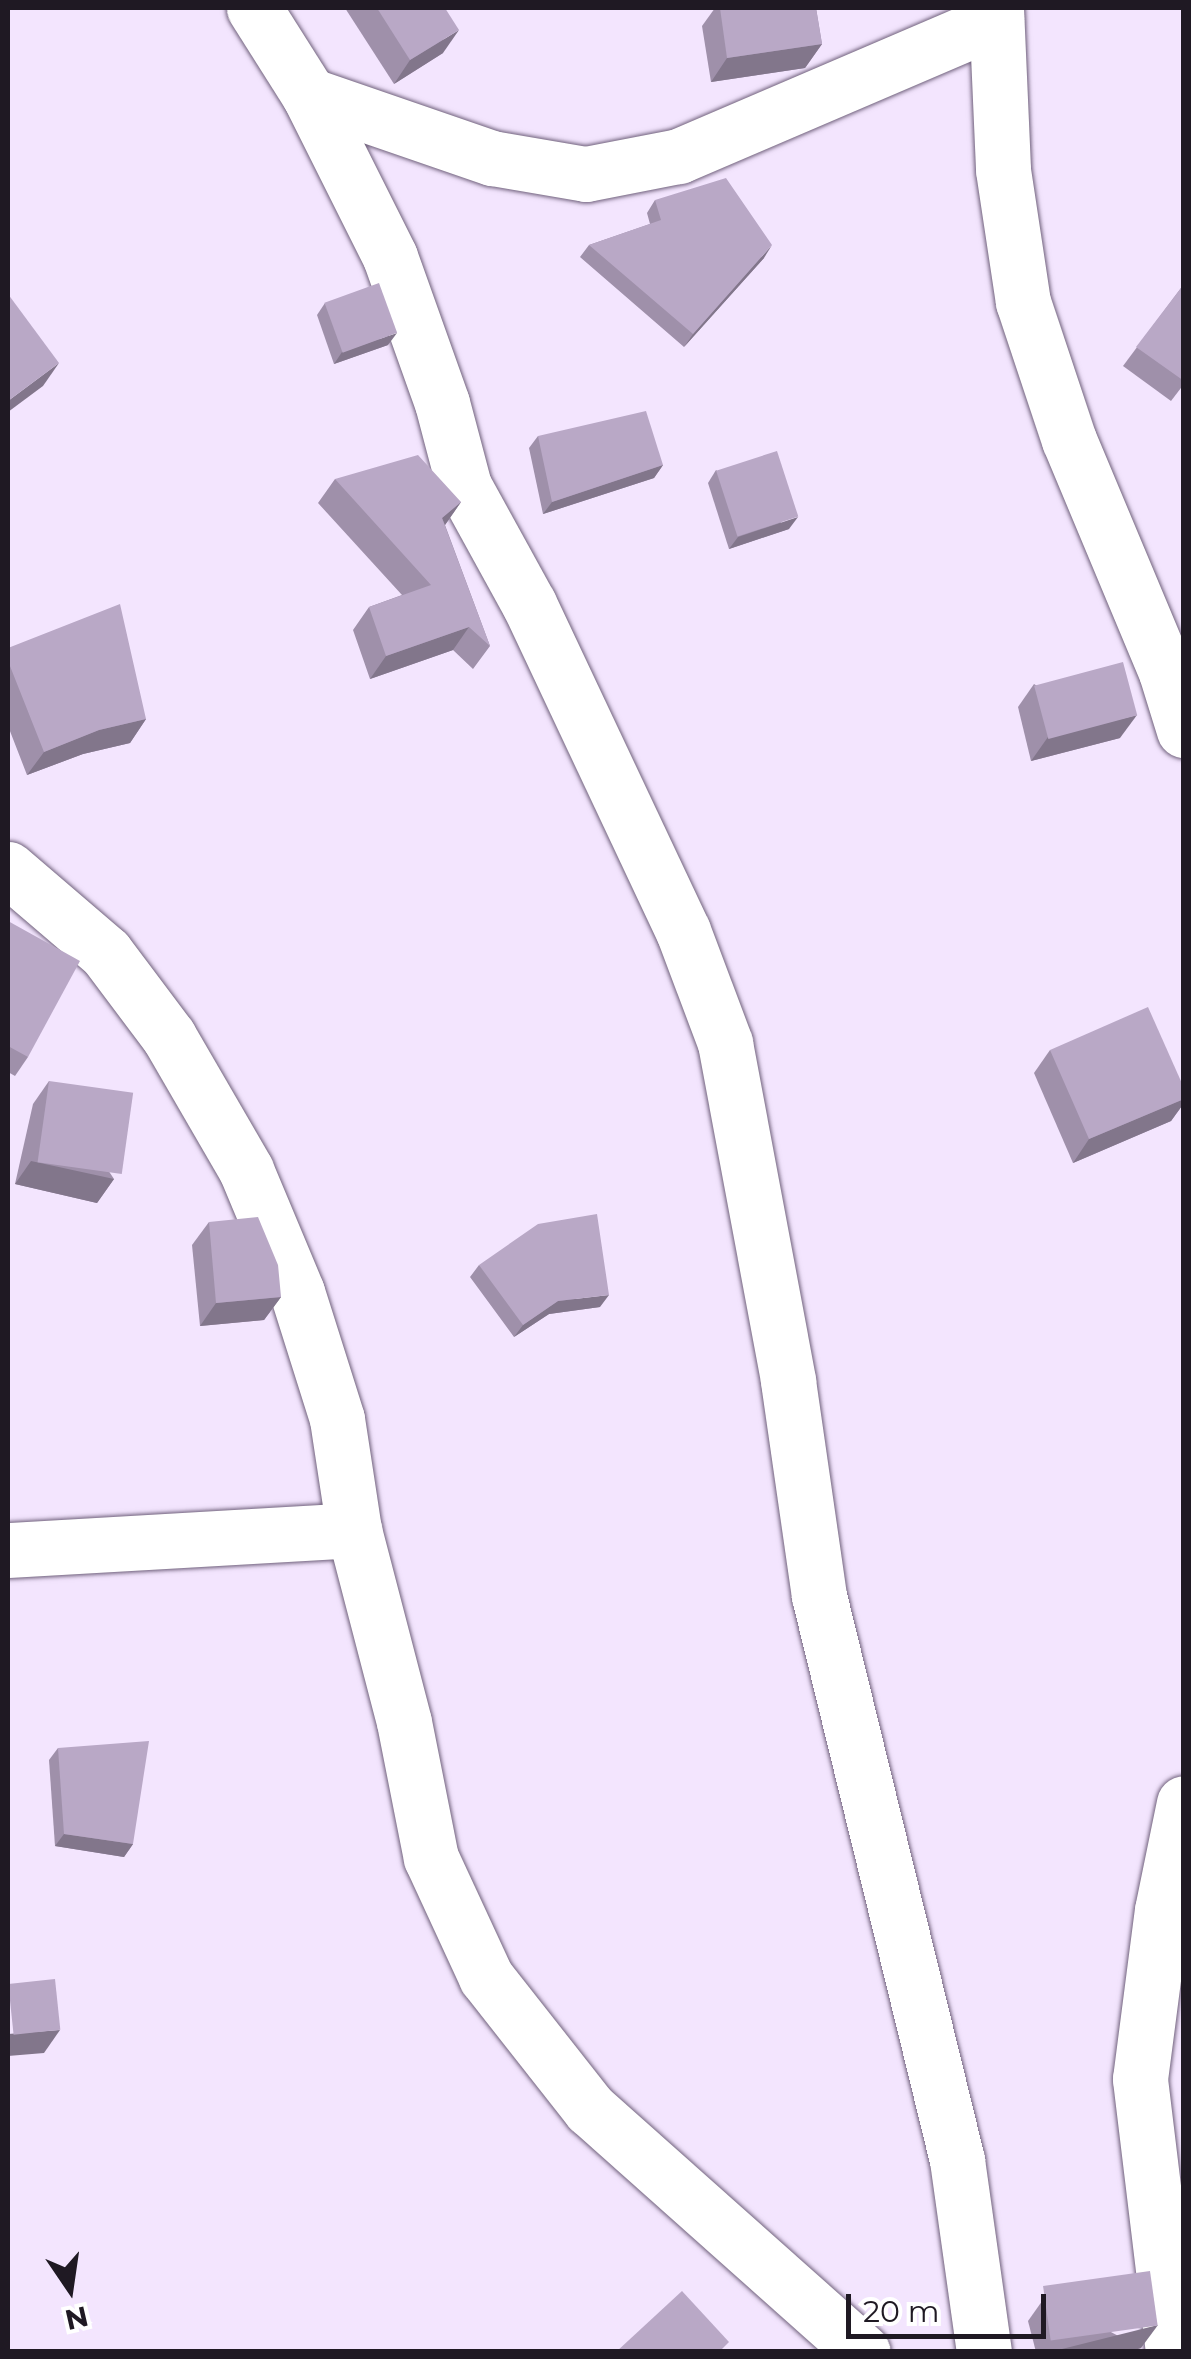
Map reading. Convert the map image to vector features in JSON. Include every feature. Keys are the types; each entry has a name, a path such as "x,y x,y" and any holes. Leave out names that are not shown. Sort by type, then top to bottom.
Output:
{"street":[{"path":"254,8 309,95 390,258 442,402 464,486 529,604 683,930 724,1043 788,1381 819,1596 957,2160 984,2352"},
{"path":"309,95 492,158 586,174 679,156 996,14 1003,170 1023,302 1068,440 1166,672 1184,730"},
{"path":"8,869 106,953 169,1037 246,1170 296,1292 337,1419 354,1530 404,1722 431,1858 486,1977 590,2109 862,2352"},
{"path":"8,1550 354,1530"},
{"path":"1173,2352 1140,2079 1162,1910 1184,1803"}],"building":[{"path":"377,8 445,8 459,30 410,60"},
{"path":"720,8 816,8 822,44 727,58"},
{"path":"726,178 772,245 693,334 589,245 661,220 655,200"},
{"path":"379,283 397,333 343,353 324,303"},
{"path":"1184,284 1184,381 1136,347"},
{"path":"8,294 59,363 8,401"},
{"path":"646,411 663,465 552,502 538,436"},
{"path":"777,451 798,517 737,536 716,471"},
{"path":"418,455 461,502 442,518 490,646 469,627 386,656 369,607 431,585 335,479"},
{"path":"120,604 146,719 99,730 44,752 8,661 8,648"},
{"path":"1123,662 1137,715 1048,739 1034,686"},
{"path":"8,921 80,961 28,1057 8,1046"},
{"path":"1148,1007 1184,1088 1184,1099 1089,1139 1050,1050"},
{"path":"49,1081 133,1093 122,1174 38,1162"},
{"path":"597,1214 609,1295 558,1301 523,1325 479,1265 538,1224"},
{"path":"258,1217 278,1265 281,1297 216,1303 209,1222"},
{"path":"149,1741 133,1844 64,1834 58,1748"},
{"path":"55,1979 60,2030 14,2035 8,1984"},
{"path":"1150,2271 1158,2325 1051,2340 1043,2286"},
{"path":"682,2291 729,2342 719,2352 616,2352"}]}
